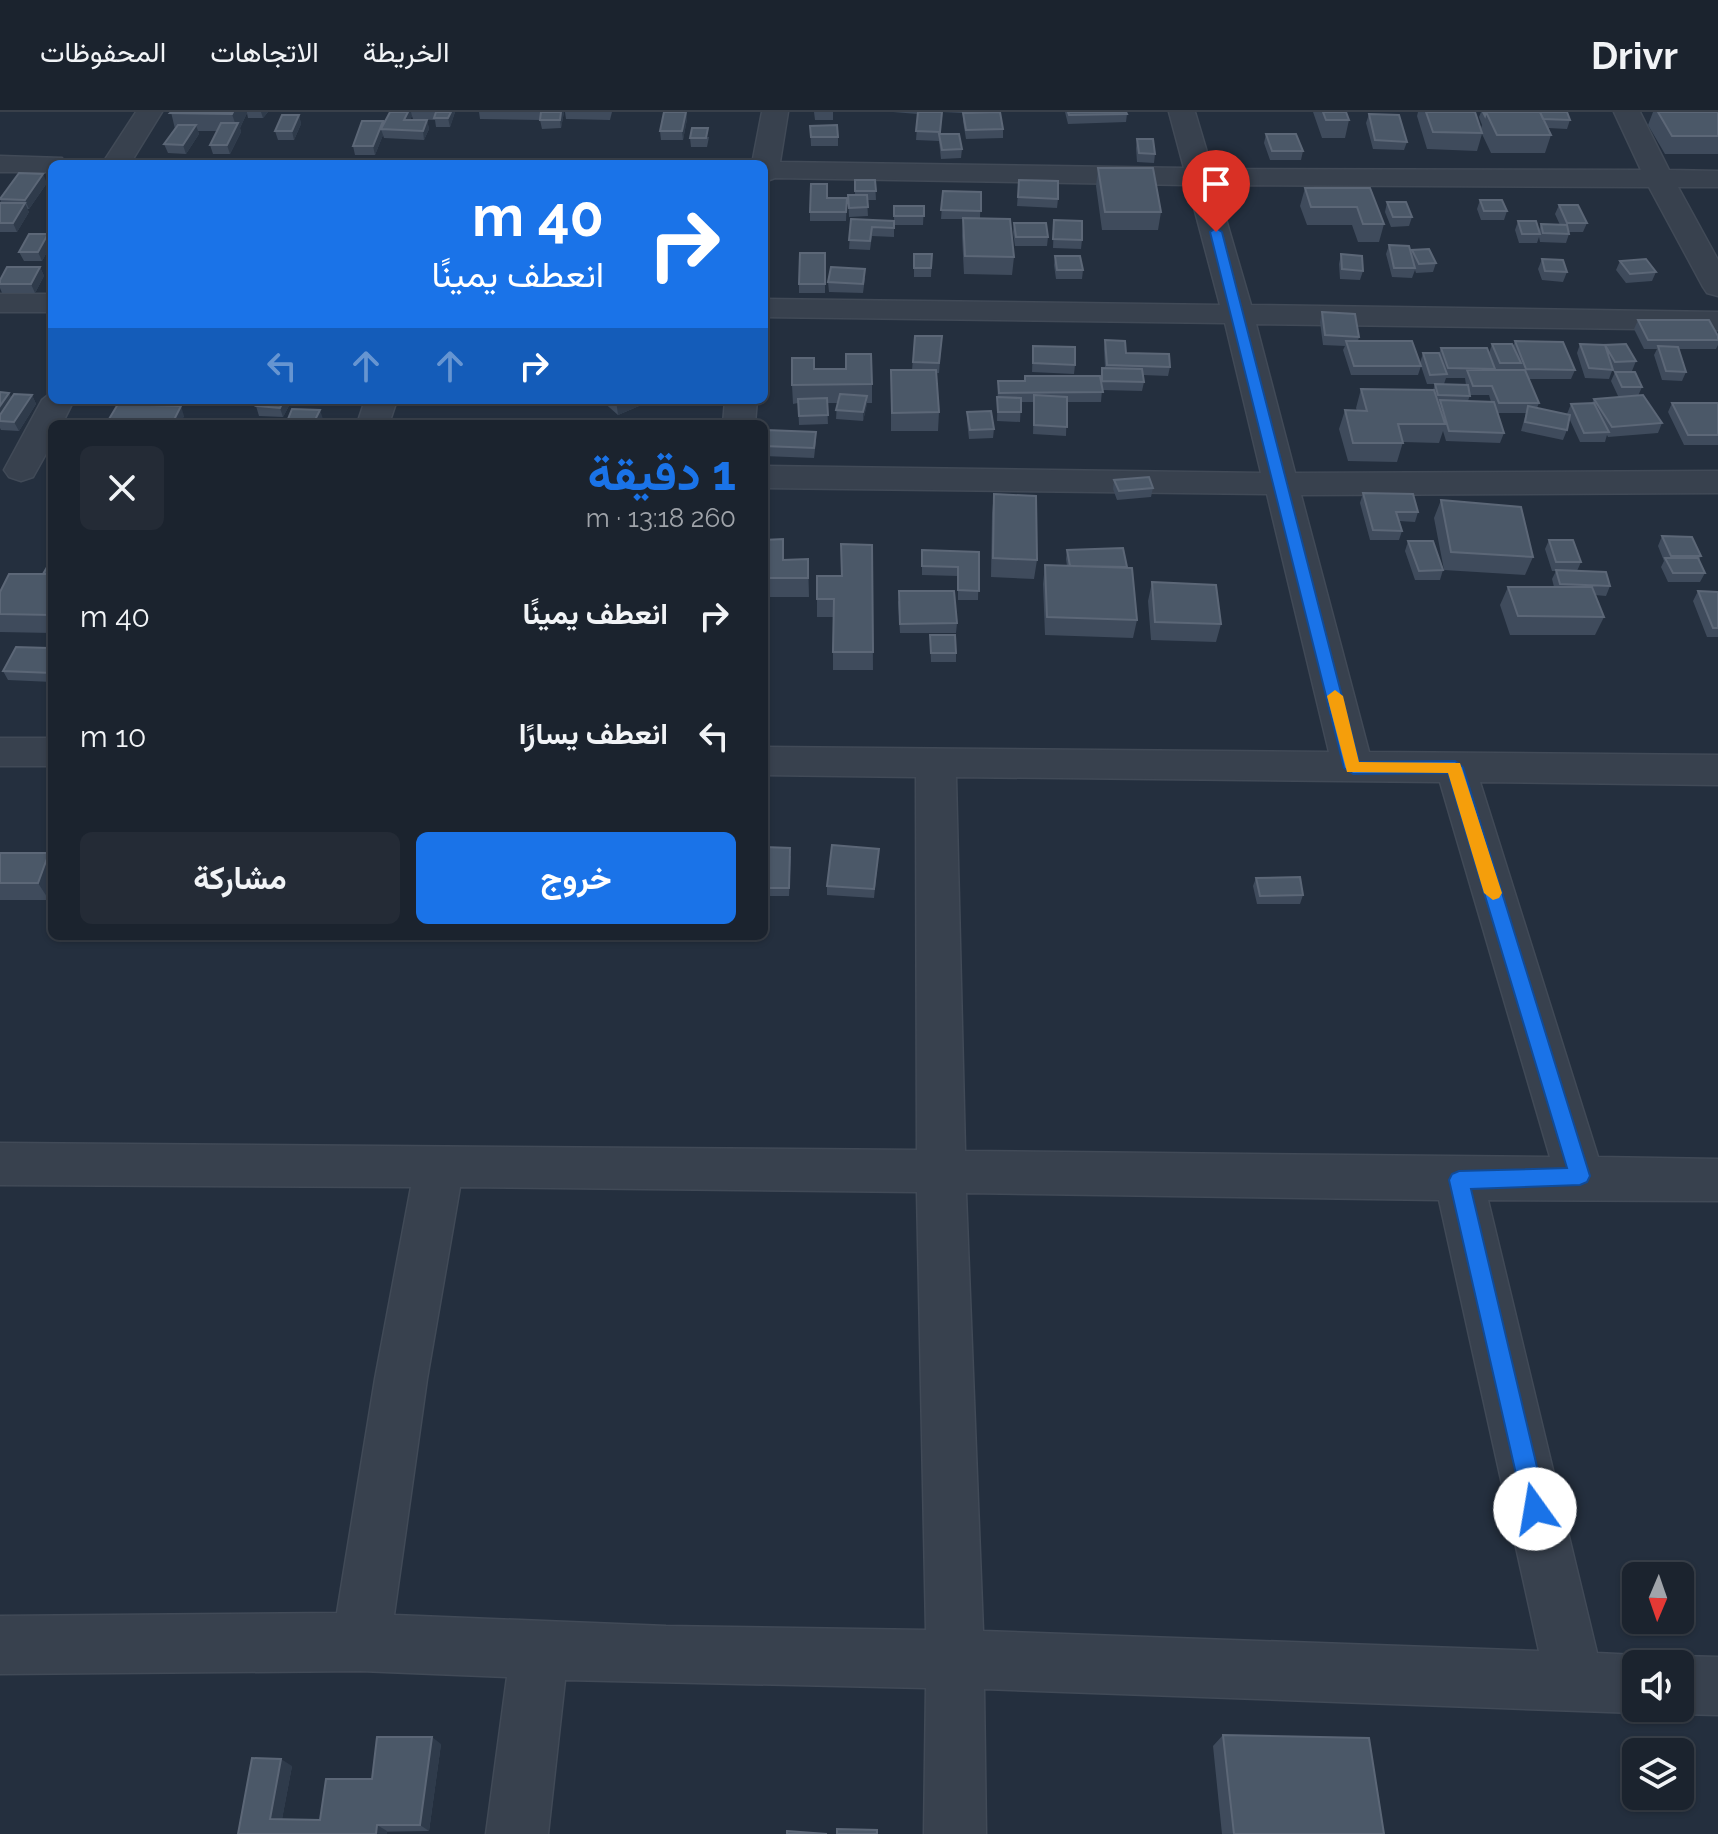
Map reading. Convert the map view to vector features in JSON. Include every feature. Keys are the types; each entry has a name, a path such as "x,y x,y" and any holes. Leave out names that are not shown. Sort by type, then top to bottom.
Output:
{"street":[{"path":"119,160 149,112"},
{"path":"766,160 775,112"},
{"path":"1182,112 1238,314 1353,768"},
{"path":"1627,112 1659,179 1718,287"},
{"path":"0,164 48,164"},
{"path":"768,171 1718,179"},
{"path":"0,303 48,295"},
{"path":"768,308 1718,321"},
{"path":"24,470 48,421"},
{"path":"768,477 1281,484 1718,482"},
{"path":"0,752 48,752"},
{"path":"768,761 1718,770"},
{"path":"936,763 941,1171 955,1659 955,1834"},
{"path":"1455,767 1580,1176"},
{"path":"0,1164 941,1171 1459,1180 1580,1176 1718,1180"},
{"path":"361,1642 401,1379 439,1167"},
{"path":"1459,1180 1575,1682"},
{"path":"0,1645 361,1642 539,1650 955,1659 1622,1684"},
{"path":"517,1834 539,1650"},
{"path":"1694,1685 1718,1686"}],"building":[{"path":"171,112 233,112 232,114"},
{"path":"390,112 408,112 404,120 427,120 423,131 381,129"},
{"path":"436,112 451,112 448,118 434,118"},
{"path":"541,112 561,112 560,120 540,120"},
{"path":"664,112 686,112 682,131 660,131"},
{"path":"918,112 942,112 940,132 916,131"},
{"path":"1000,112 1003,129 966,130 963,113"},
{"path":"1068,112 1126,112 1127,114 1069,115"},
{"path":"1323,112 1346,112 1349,120 1326,120"},
{"path":"1426,112 1475,112 1482,133 1433,132"},
{"path":"1486,112 1540,112 1551,135 1497,135"},
{"path":"1540,112 1567,112 1570,120 1543,119"},
{"path":"1658,112 1718,112 1718,136 1672,136"},
{"path":"1369,114 1399,115 1407,142 1375,140"},
{"path":"282,115 299,115 292,131 275,131"},
{"path":"362,121 383,121 373,146 353,146"},
{"path":"221,123 238,123 227,145 210,145"},
{"path":"178,125 196,125 183,145 164,144"},
{"path":"837,125 838,137 811,137 810,126"},
{"path":"692,128 708,128 706,138 690,138"},
{"path":"939,134 959,134 962,149 942,150"},
{"path":"1266,134 1296,134 1303,151 1272,151"},
{"path":"1137,139 1153,139 1155,154 1139,153"},
{"path":"1098,168 1153,168 1161,212 1105,212"},
{"path":"19,173 43,174 25,200 0,199"},
{"path":"855,180 875,180 876,191 855,191"},
{"path":"1019,180 1058,181 1058,199 1018,197"},
{"path":"811,184 827,184 827,198 847,198 846,212 810,212"},
{"path":"1305,188 1370,188 1384,224 1363,224 1357,207 1311,207"},
{"path":"943,191 981,192 981,211 941,210"},
{"path":"848,195 867,195 868,207 849,208"},
{"path":"1480,200 1502,200 1507,211 1484,211"},
{"path":"1387,202 1406,202 1412,217 1393,217"},
{"path":"0,203 25,203 13,223 0,223"},
{"path":"1559,205 1578,205 1587,223 1567,223"},
{"path":"894,206 924,206 924,216 894,216"},
{"path":"963,218 1010,219 1014,257 965,256"},
{"path":"851,219 894,221 894,228 872,227 870,241 849,240"},
{"path":"1054,220 1082,221 1082,240 1053,239"},
{"path":"1518,221 1536,221 1540,234 1522,234"},
{"path":"1014,223 1046,223 1048,237 1016,237"},
{"path":"1541,224 1567,225 1569,234 1543,233"},
{"path":"29,234 48,234 38,252 19,252"},
{"path":"1389,245 1409,246 1415,268 1394,268"},
{"path":"1429,249 1436,263 1419,264 1412,250"},
{"path":"800,253 825,253 825,284 799,284"},
{"path":"914,254 932,254 931,268 914,268"},
{"path":"1341,254 1362,256 1363,271 1342,269"},
{"path":"1055,256 1080,256 1083,270 1057,270"},
{"path":"1542,259 1563,260 1567,272 1545,271"},
{"path":"1646,259 1656,272 1630,274 1620,261"},
{"path":"7,267 40,267 31,284 0,284"},
{"path":"831,267 865,269 863,284 828,282"},
{"path":"1322,312 1355,314 1359,337 1325,335"},
{"path":"1638,320 1709,320 1718,340 1648,340"},
{"path":"915,336 942,336 939,363 913,362"},
{"path":"1105,340 1125,341 1126,353 1169,354 1170,367 1107,365"},
{"path":"1346,341 1412,341 1421,366 1354,366"},
{"path":"1515,341 1563,342 1575,370 1526,369"},
{"path":"1492,344 1512,344 1521,363 1500,363"},
{"path":"1580,344 1605,345 1613,370 1589,368"},
{"path":"1626,344 1636,361 1615,362 1605,345"},
{"path":"1033,346 1075,347 1075,365 1033,363"},
{"path":"1658,346 1678,347 1686,372 1666,371"},
{"path":"1441,348 1487,348 1495,369 1448,368"},
{"path":"1423,353 1439,353 1447,374 1430,375"},
{"path":"846,354 871,354 872,384 792,385 792,358 814,358 814,369 846,369"},
{"path":"1102,368 1142,369 1144,382 1102,381"},
{"path":"891,370 936,370 939,412 892,413"},
{"path":"1467,370 1525,370 1539,403 1499,403 1492,386 1473,386"},
{"path":"1615,372 1635,372 1642,387 1622,387"},
{"path":"1025,376 1100,376 1103,392 999,393 998,381 1025,381"},
{"path":"1435,384 1468,385 1470,396 1438,395"},
{"path":"1361,389 1434,390 1445,424 1398,424 1403,443 1353,443 1345,410 1367,411"},
{"path":"0,392 9,393 0,406"},
{"path":"14,394 32,395 14,422 0,421 0,415"},
{"path":"840,394 867,396 863,412 836,410"},
{"path":"1034,395 1067,397 1067,427 1034,425"},
{"path":"1643,395 1662,423 1612,427 1594,399"},
{"path":"997,397 1021,398 1021,412 998,412"},
{"path":"827,398 828,415 799,416 798,399"},
{"path":"1440,400 1494,402 1504,433 1449,431"},
{"path":"1594,403 1609,432 1584,433 1571,404"},
{"path":"1672,403 1718,403 1718,435 1688,435"},
{"path":"118,404 181,406 174,420 109,419"},
{"path":"257,404 282,404 280,408 256,406"},
{"path":"1528,406 1570,415 1567,430 1525,422"},
{"path":"292,409 320,410 315,420 288,419"},
{"path":"991,411 994,429 970,430 967,412"},
{"path":"768,430 816,432 814,448 768,446"},
{"path":"1149,477 1153,488 1119,491 1114,480"},
{"path":"1363,493 1413,494 1418,512 1396,512 1402,531 1373,530"},
{"path":"994,494 1036,496 1037,560 993,558"},
{"path":"1441,500 1521,507 1533,557 1451,552"},
{"path":"1662,536 1692,537 1701,556 1671,556"},
{"path":"783,539 783,560 808,559 808,578 769,578 769,614 768,614 768,540"},
{"path":"1549,540 1573,540 1581,562 1556,562"},
{"path":"1408,541 1433,541 1443,570 1419,571"},
{"path":"841,544 872,545 873,652 833,652 834,599 817,599 817,576 842,576"},
{"path":"1123,548 1127,567 1070,566 1067,550"},
{"path":"922,550 979,552 979,591 958,590 958,567 922,566"},
{"path":"1665,558 1698,558 1705,573 1673,573"},
{"path":"1045,565 1132,568 1137,620 1047,617"},
{"path":"1556,570 1606,572 1610,586 1560,584"},
{"path":"9,574 48,574 48,615 0,614 0,592"},
{"path":"1152,582 1216,585 1221,624 1155,622"},
{"path":"1508,587 1592,587 1604,617 1518,616"},
{"path":"899,591 954,591 957,623 900,624"},
{"path":"1698,591 1718,592 1718,628 1713,628"},
{"path":"930,635 955,635 956,653 931,653"},
{"path":"16,647 48,648 48,673 3,671"},
{"path":"832,845 879,849 874,889 827,886"},
{"path":"768,847 790,848 789,888 768,888"},
{"path":"0,853 48,853 38,883 0,883"},
{"path":"1300,877 1303,895 1260,896 1256,878"},
{"path":"1223,1735 1369,1738 1384,1834 1234,1834"},
{"path":"377,1737 432,1737 420,1825 377,1825 376,1834 238,1834 252,1758 281,1759 270,1819 320,1820 326,1779 372,1779"},
{"path":"837,1829 877,1830 877,1834 837,1834"},
{"path":"787,1831 827,1834 787,1834"}],"slow traffic":[{"path":"1335,696 1353,768 1455,767 1493,893"}],"route":[{"path":"1216,232 1353,768 1455,767 1580,1176 1459,1180 1535,1509"}]}
